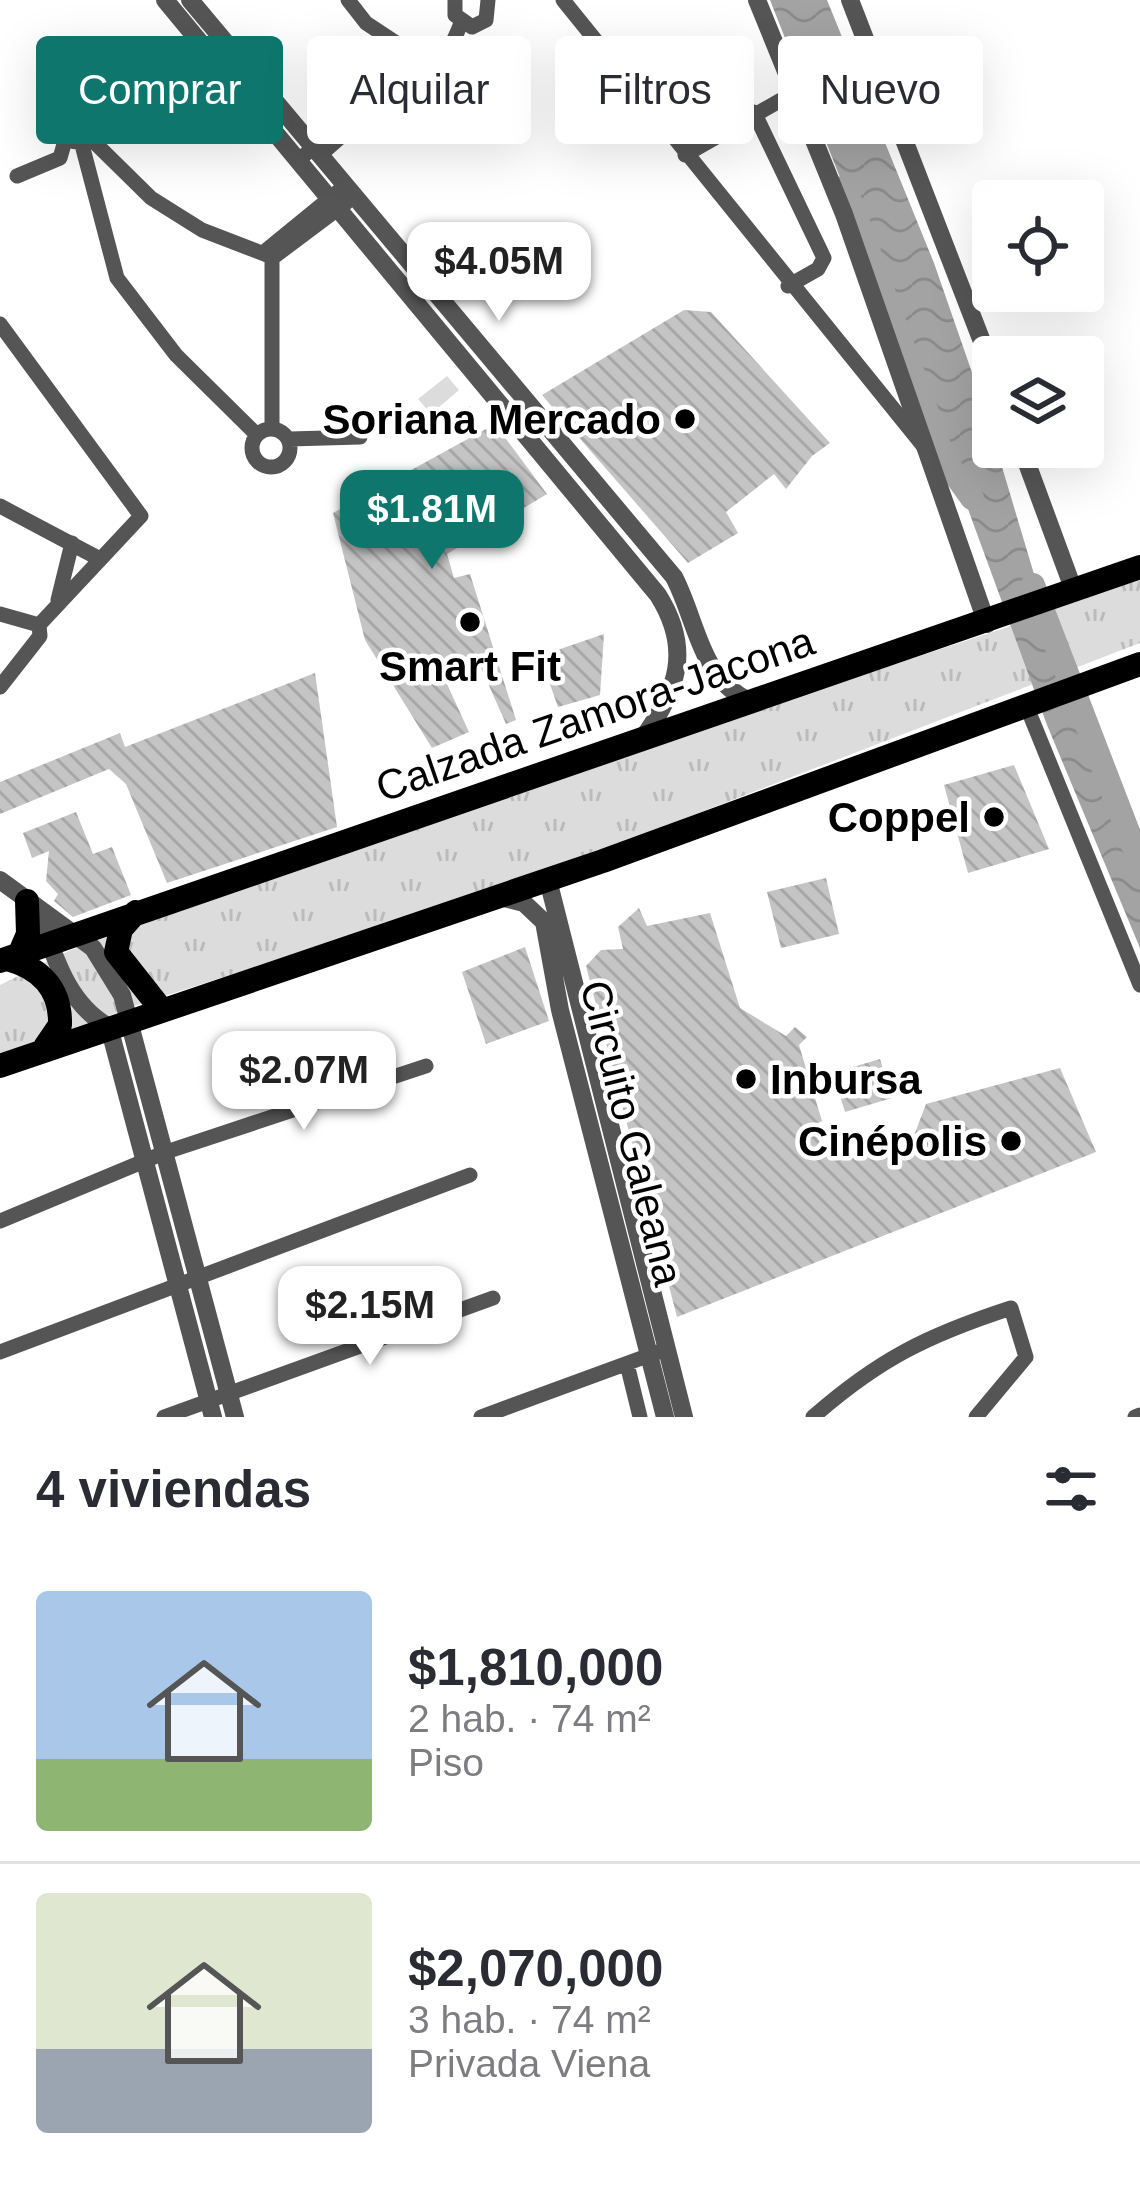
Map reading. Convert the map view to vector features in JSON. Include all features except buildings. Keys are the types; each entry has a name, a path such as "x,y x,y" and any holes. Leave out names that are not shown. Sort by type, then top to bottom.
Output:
{"main road":[{"name":"Calzada Zamora-Jacona","path":"9,958 75,931 1140,567"},
{"path":"0,1066 548,880 1140,664"},
{"path":"33,906 28,934 9,958 32,966 53,992 60,1025 45,1047"},
{"path":"138,910 121,929 116,952 160,1009"}],"street":[{"path":"165,0 671,615 681,657 676,681 642,739"},
{"path":"190,0 674,577 693,612 711,673 751,701"},
{"path":"347,0 366,23 386,36"},
{"path":"455,0 461,23 456,36"},
{"path":"461,23 482,24 489,15 488,0"},
{"path":"563,0 788,286 926,451"},
{"path":"757,0 778,51"},
{"path":"850,0 980,336"},
{"path":"778,100 754,112 824,258 818,269 788,286"},
{"path":"17,176 60,158 73,144"},
{"path":"81,144 116,278 176,356 264,432 290,439 360,437"},
{"path":"86,144 151,198 202,230 268,255"},
{"path":"301,166 328,144"},
{"path":"686,155 703,144"},
{"path":"816,144 926,451 993,621"},
{"path":"268,255 350,190"},
{"path":"268,255 264,432 252,452 270,467 286,459 290,439"},
{"path":"0,325 141,516 57,602 0,686"},
{"path":"1027,468 1062,594"},
{"path":"0,506 98,558"},
{"path":"57,602 72,543"},
{"path":"0,614 39,630"},
{"path":"1029,704 1140,985"},
{"path":"0,880 75,931 105,961 146,1160 211,1408"},
{"name":"Circuito Galeana","path":"548,880 569,1008"},
{"name":"Circuito Galeana","path":"495,896 524,903 544,922 659,1352 684,1417"},
{"path":"33,906 58,966 88,1015 118,1023"},
{"path":"118,1023 166,1152 235,1417"},
{"path":"0,1221 166,1152 427,1066"},
{"path":"0,1352 470,1175"},
{"path":"164,1417 211,1408 229,1390 493,1298"},
{"path":"813,1417 855,1378 896,1352 1011,1308 1026,1357 976,1417"},
{"path":"481,1417 659,1352"},
{"name":"Circuito Galeana","path":"659,1352 665,1417"},
{"path":"624,1365 640,1417"}],"green space":[{"path":"447,376 459,390 431,414 418,399"},
{"path":"470,406 478,422 449,439 440,423"},
{"path":"1140,573 1140,643 535,876 137,1005 0,1058 0,985 71,950 641,747 1002,629"}],"water":[{"path":"770,0 827,0 842,36 784,36"},
{"path":"827,144 886,144 934,263 972,373 972,468 1002,468 1074,708 1115,810 1140,853 1140,948 1047,725 931,408"}],"waterway":[{"path":"845,187 944,459 972,498"},
{"path":"1033,585 1140,863"}],"place":[{"name":"Soriana Mercado","path":"685,419"},
{"name":"Smart Fit","path":"470,622"},
{"name":"Coppel","path":"994,817"},
{"name":"Inbursa","path":"746,1079"},
{"name":"Cinépolis","path":"1011,1141"}]}
